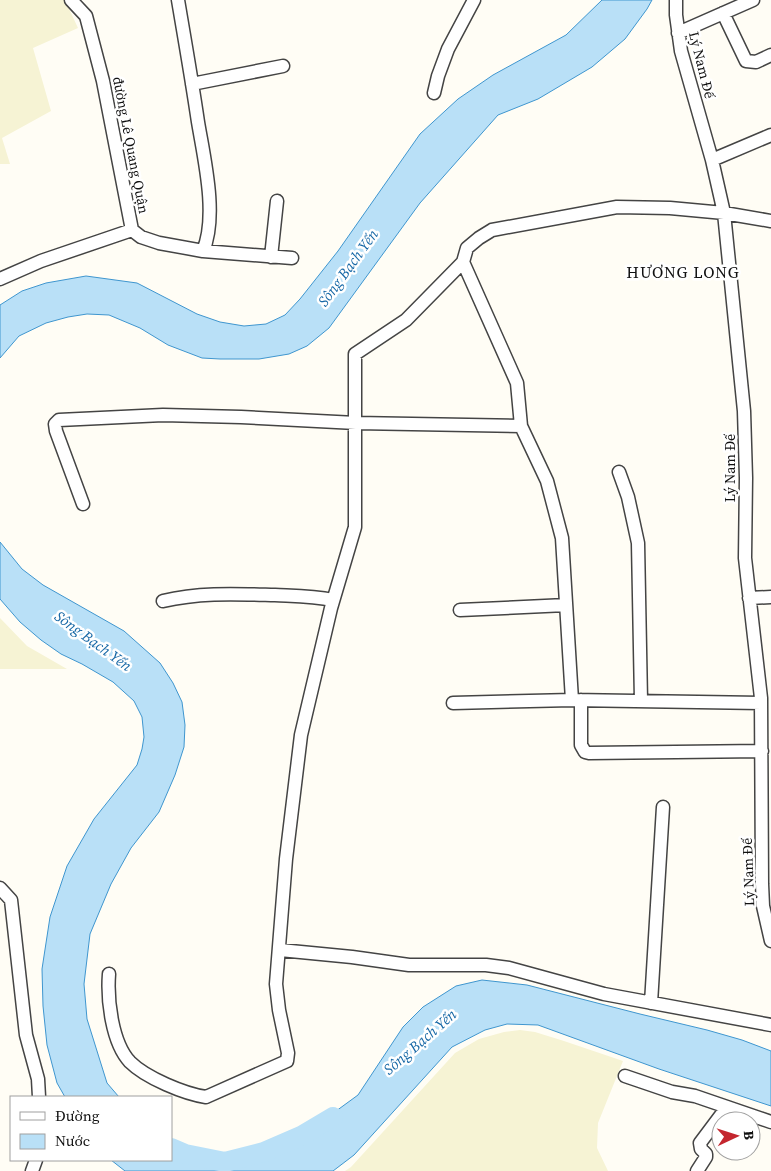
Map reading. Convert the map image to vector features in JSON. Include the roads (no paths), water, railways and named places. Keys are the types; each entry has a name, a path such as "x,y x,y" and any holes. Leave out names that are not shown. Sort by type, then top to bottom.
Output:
{"street":[{"name":"đường Lê Quang Quận","path":"71,0 86,16 103,81 132,230 141,237 159,243 203,251 292,258"},
{"path":"178,0 208,186 208,239 203,251"},
{"path":"434,93 448,49 474,0"},
{"name":"Lý Nam Đế","path":"676,0 681,51 712,160 724,213 744,411 746,468 744,558 765,700 762,751 766,773 766,809 760,858 763,906 771,941"},
{"path":"678,33 753,0"},
{"path":"723,13 746,61 756,62 771,55"},
{"path":"192,84 283,66"},
{"path":"712,160 771,135"},
{"path":"271,257 277,201"},
{"path":"109,974 110,1014 120,1046 130,1062 160,1082 195,1095 206,1097 287,1061 288,1054 276,984 286,859 301,735 333,600 355,527 355,354 406,320 463,262 467,248 488,232 617,207 670,208 724,213 771,221"},
{"path":"0,279 41,261 132,230"},
{"path":"463,262 517,383 521,426 547,481 562,538 566,605 576,700 581,745 585,752 762,751"},
{"path":"82,504 56,431 56,424 59,420 163,415 356,423 521,426"},
{"path":"619,472 628,497 638,543 641,701"},
{"path":"163,601 200,595 225,594 305,596 333,600"},
{"path":"749,598 771,598"},
{"path":"460,610 566,605"},
{"path":"454,703 576,700 765,700"},
{"path":"651,1003 663,807"},
{"path":"0,888 11,900 26,1036 38,1079 39,1096"},
{"path":"280,950 409,965 486,965 509,968 580,989 771,1025"},
{"path":"625,1076 672,1092 695,1096 771,1122"},
{"path":"697,1171 706,1157 700,1143 727,1107"}],"water":[{"path":"602,0 652,0 625,39 592,67 538,99 498,115 420,203 329,328 307,346 289,354 259,359 202,358 168,345 140,328 109,315 87,314 46,323 19,336 0,358 0,305 22,291 46,283 86,276 137,283 197,314 220,322 244,326 266,324 285,315 338,251 420,134 458,99 493,75 566,35"},
{"path":"0,542 22,569 43,585 124,631 160,663 182,702 185,725 184,747 175,775 159,812 131,848 111,884 90,934 84,984 87,1019 107,1083 118,1096 64,1096 57,1083 47,1045 42,969 50,917 67,866 94,819 137,765 144,737 142,717 134,701 113,682 61,654 41,640 20,622 0,599"},
{"path":"482,980 527,985 707,1030 771,1051 771,1106 659,1069 538,1025 507,1024 485,1030 452,1047 354,1155 333,1171 125,1171 112,1161 172,1161 172,1147 203,1162 230,1163 257,1157 295,1141 358,1095 403,1027 423,1007 456,986"}],"waterway":[{"name":"Sông Bạch Yến","path":"172,1148 185,1154 225,1162 264,1152 301,1136 333,1117"}],"district":[{"name":"HƯƠNG LONG","path":"683,272"}]}
